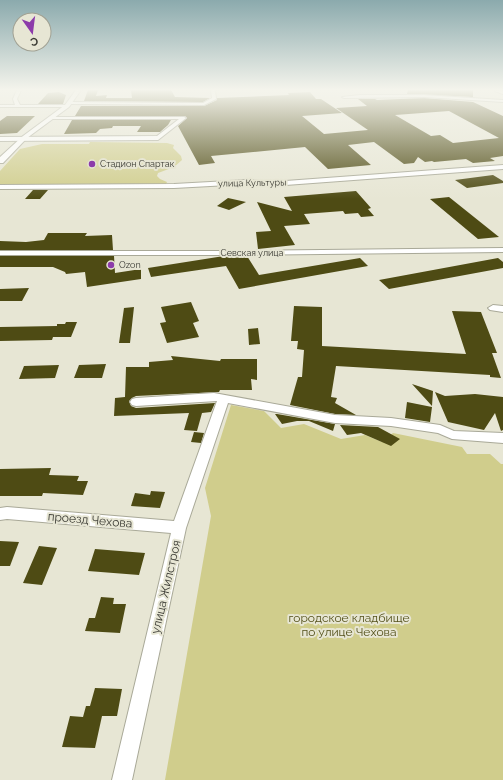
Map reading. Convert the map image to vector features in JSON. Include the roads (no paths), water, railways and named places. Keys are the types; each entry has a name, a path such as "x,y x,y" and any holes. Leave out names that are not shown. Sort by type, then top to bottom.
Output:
{"street":[{"path":"0,161 23,139 41,126"},
{"path":"0,139 158,138 173,126"},
{"name":"улица Культуры","path":"0,187 174,186 248,182 272,184 503,167"},
{"name":"Севская улица","path":"0,252 227,253 503,250"},
{"path":"136,402 214,397 335,419 391,422 440,429 452,435 503,438"},
{"name":"улица Жилстроя","path":"122,780 179,528 224,398"},
{"name":"проезд Чехова","path":"0,514 7,513 179,528"}],"place":[{"name":"Стадион Спартак","path":"92,164"},
{"name":"Ozon","path":"111,265"}],"park label":[{"name":"городское кладбище по улице Чехова","path":"349,625"}]}
